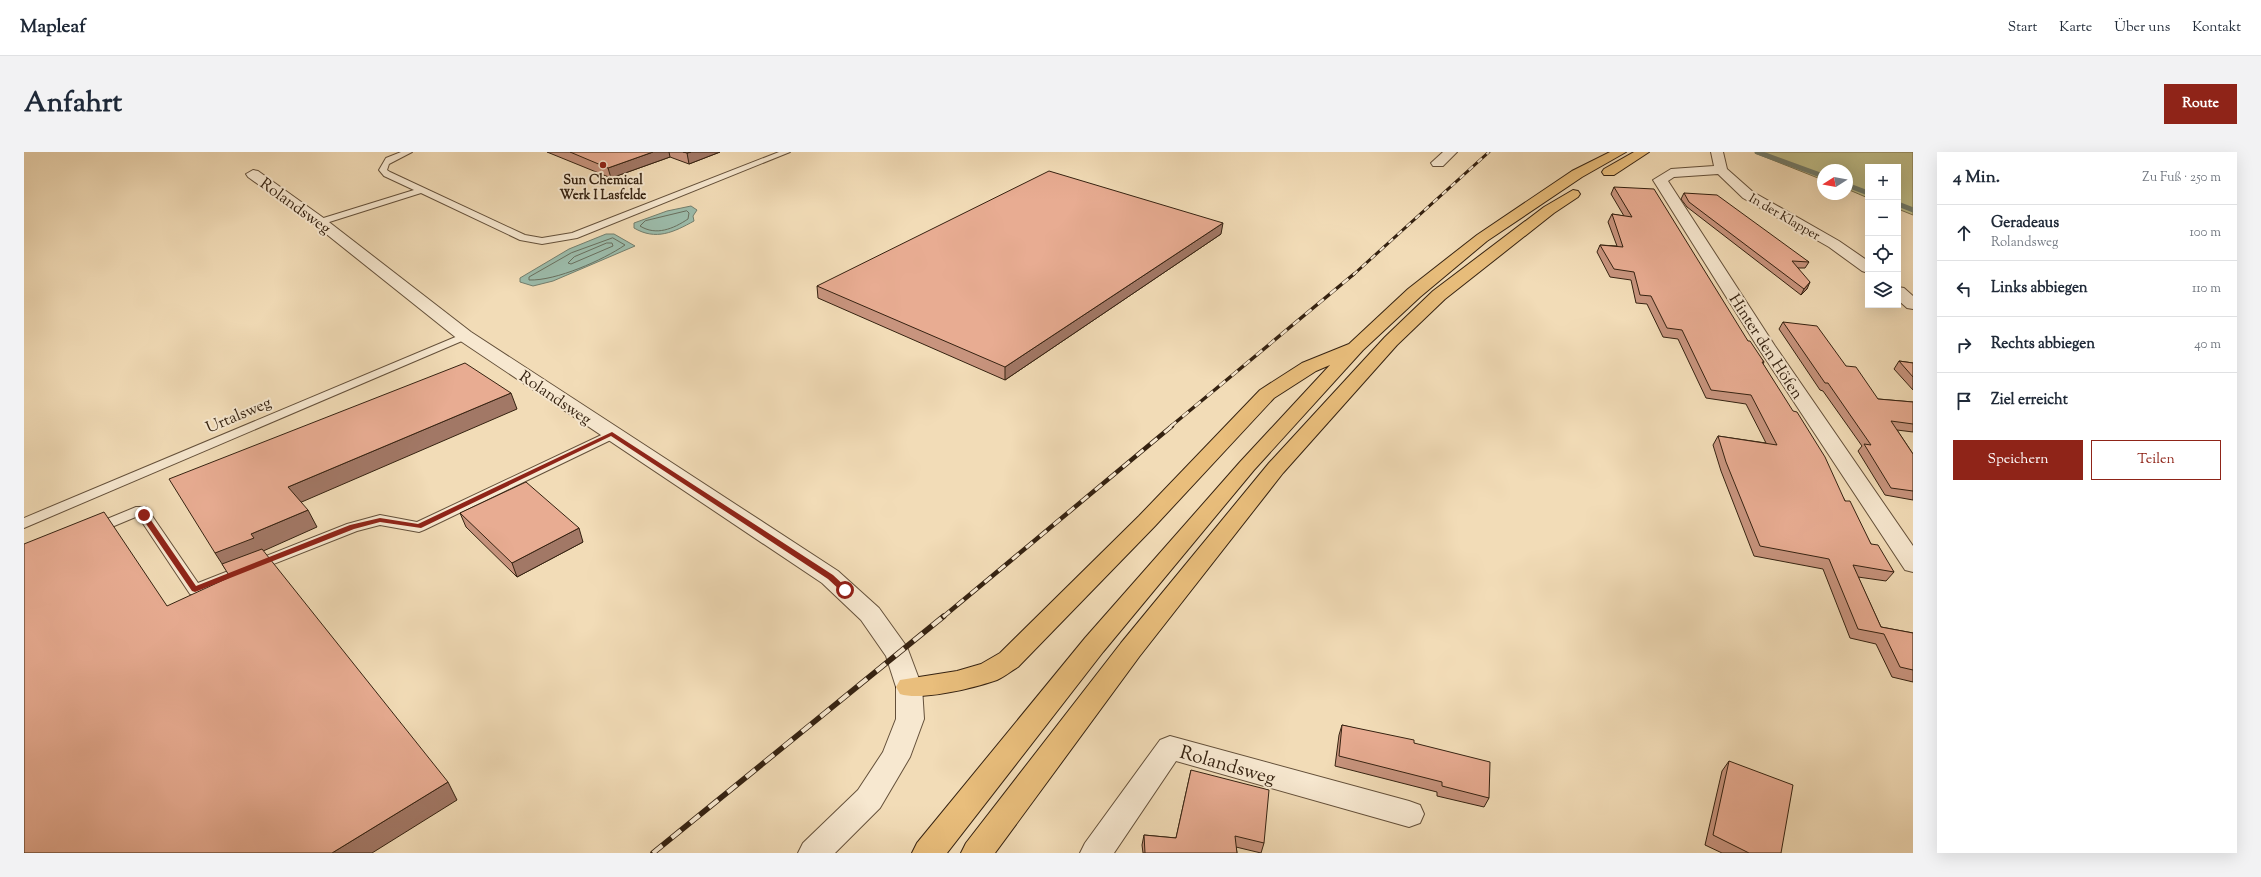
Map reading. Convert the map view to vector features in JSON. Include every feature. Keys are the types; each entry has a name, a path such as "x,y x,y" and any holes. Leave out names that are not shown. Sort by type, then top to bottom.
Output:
{"highway":[{"path":"928,853 1094,644 1247,466 1357,346 1414,293 1482,238 1577,174 1620,152"},
{"path":"977,853 1130,650 1266,480 1391,341 1439,295 1549,210 1596,179 1643,152"},
{"path":"909,687 957,681 989,672 1009,660 1038,628 1147,521 1267,394 1309,367 1357,346"}],"street":[{"path":"1438,163 1451,152"},
{"name":"In der Klapper","path":"1716,152 1722,170 1748,195 1834,244 1865,266"},
{"name":"Hinter den Höfen","path":"1722,170 1671,173 1660,180 1766,346 1913,564"},
{"name":"Rolandsweg","path":"253,174 320,222 465,336 830,577 870,614 898,654 909,687 910,719 896,758 869,798 814,853"},
{"path":"1901,294 1913,304"},
{"name":"Rolandsweg","path":"1096,853 1170,748 1409,814"}],"lane":[{"path":"408,152 388,160 384,165 383,170 523,238 542,241 574,236 786,152"},
{"path":"320,222 422,190"},
{"name":"Urtalsweg","path":"24,523 465,336"},
{"path":"80,535 141,510 195,590 352,527 380,520 419,527 612,434"}],"shaded area":[{"path":"1913,152 1913,215 1901,210 1901,164 1865,164 1865,197 1853,192 1853,164 1817,164 1817,178 1755,153"}],"water":[{"path":"691,206 697,210 693,216 694,221 679,229 665,234 650,234 634,228 634,223 667,211"},
{"path":"606,234 614,234 635,246 553,281 533,286 520,282 520,278 569,249"}],"building":[{"path":"570,152 653,152 608,168"},
{"path":"1049,171 1223,223 1005,367 817,286"},
{"path":"1614,187 1654,189 1748,341 1750,341 1764,362 1762,362 1793,411 1797,412 1825,457 1845,501 1850,501 1871,544 1878,545 1894,572 1853,565 1881,627 1913,633 1913,670 1900,667 1884,634 1858,629 1829,559 1760,546 1726,462 1718,436 1777,445 1751,395 1711,390 1682,330 1667,328 1651,296 1640,295 1634,272 1614,269 1600,245 1623,247 1612,214 1632,217"},
{"path":"1684,193 1717,195 1809,262 1792,261 1810,282 1804,289 1689,202"},
{"path":"1783,322 1817,326 1846,366 1856,367 1878,399 1913,402 1913,424 1891,421 1913,454 1913,491 1891,488 1864,444 1871,445 1828,383 1825,383"},
{"path":"1899,361 1913,363 1913,377"},
{"path":"465,363 511,393 288,487 308,510 251,534 254,538 215,553 169,479"},
{"path":"526,482 579,528 512,563 460,513"},
{"path":"104,512 167,606 230,577 222,564 262,549 448,782 332,853 24,853 24,544"},
{"path":"1342,725 1414,740 1414,743 1490,762 1489,798 1442,786 1442,782 1339,756"},
{"path":"1729,761 1793,785 1781,853 1749,853 1713,835"},
{"path":"1191,770 1269,790 1264,843 1235,836 1237,853 1145,853 1144,835 1176,838"}],"waterway":[{"path":"1757,152 1817,174"},
{"path":"1853,187 1865,192"},
{"path":"1901,205 1913,210"}],"railway":[{"path":"1353,275 1489,152"},
{"path":"1170,427 1354,274"},
{"path":"943,617 1172,426"},
{"path":"653,853 944,616"}],"place":[{"name":"Sun Chemical Werk I Lasfelde","path":"603,165"}],"route":[{"path":"144,515 195,590 352,527 380,520 419,527 612,434 830,577 845,590"}]}
